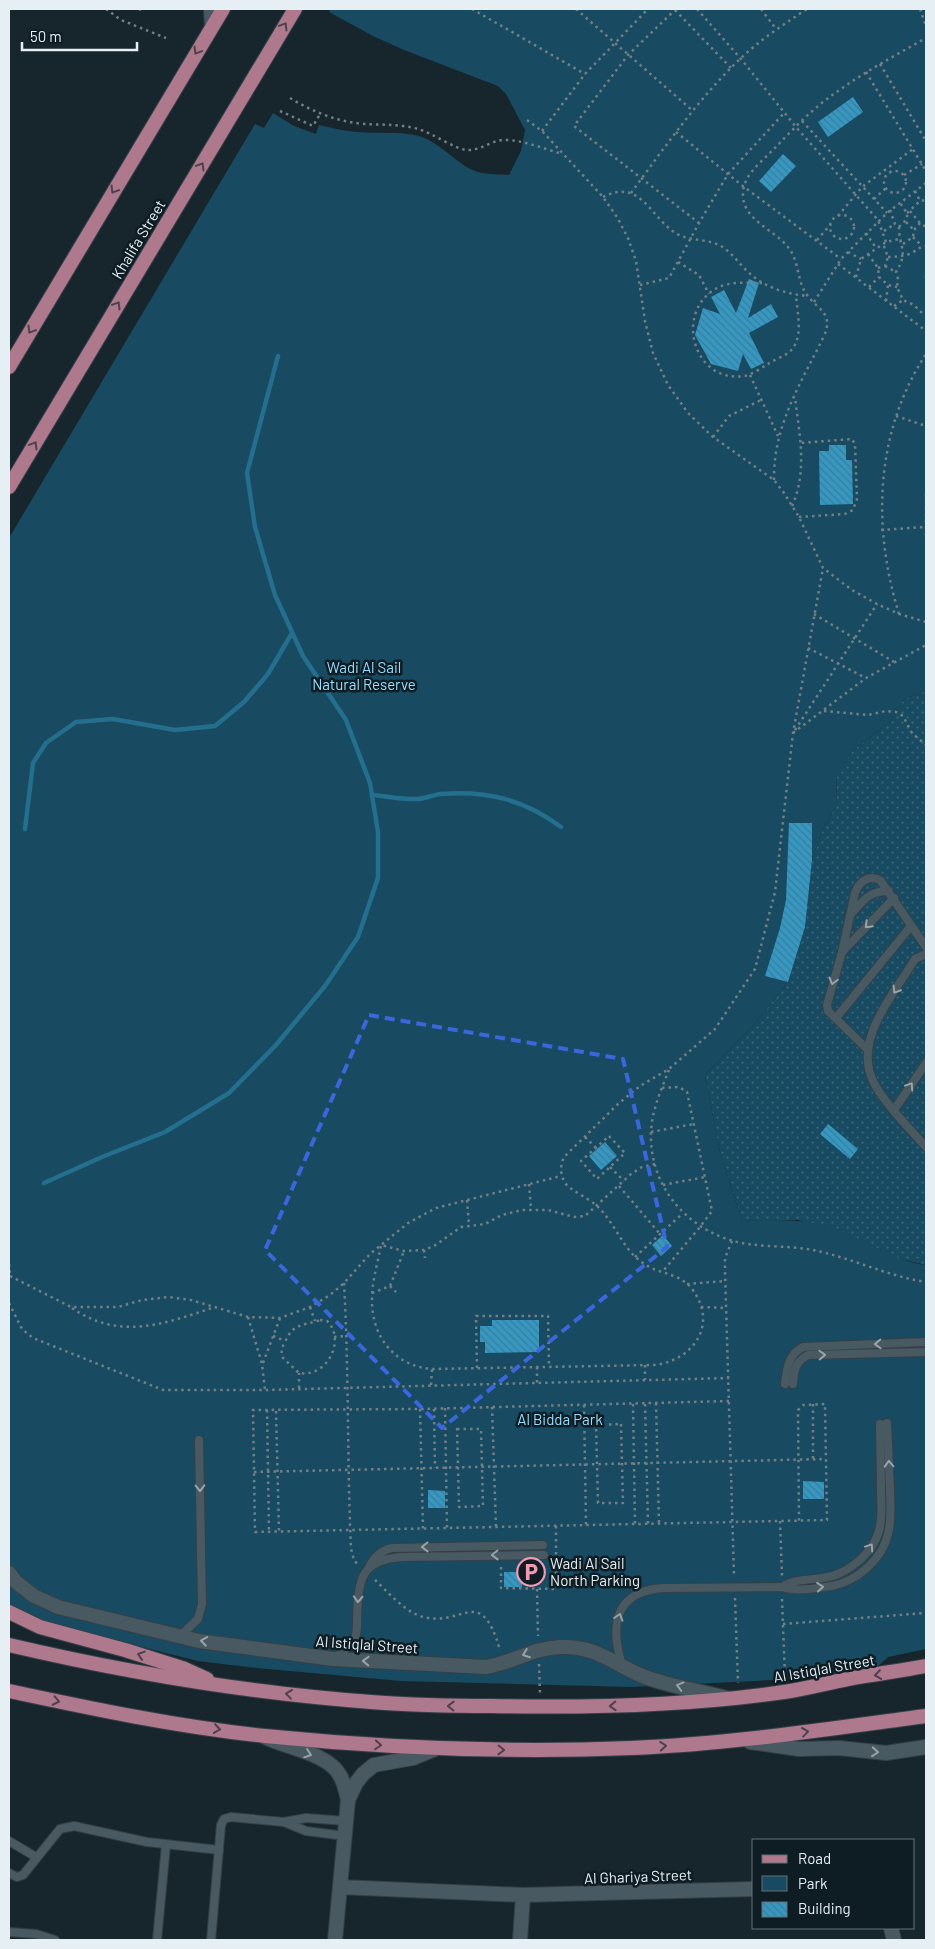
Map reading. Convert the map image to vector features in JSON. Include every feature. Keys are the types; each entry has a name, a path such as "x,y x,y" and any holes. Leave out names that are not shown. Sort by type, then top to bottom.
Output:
{"main road":[{"path":"9,367 222,9"},
{"name":"Khalifa Street","path":"9,487 295,9"},
{"path":"9,1612 40,1626 185,1669 219,1685"},
{"name":"Al Istiqlal Street","path":"9,1645 106,1667 219,1685 310,1697 436,1705 569,1707 654,1704 733,1698 786,1692 851,1678 926,1666"},
{"path":"9,1691 144,1718 263,1736 434,1749 547,1750 632,1748 740,1741 926,1716"}],"street":[{"path":"211,9 212,26"},
{"name":"Al Istiqlal Street","path":"9,1574 34,1596 58,1607 179,1637 333,1659 486,1667 504,1663 538,1650 568,1647 598,1653 645,1677 733,1698"},
{"path":"263,1736 276,1743 325,1760 333,1766 343,1782 348,1800"},
{"path":"740,1741 799,1749 839,1748 878,1752 898,1752 926,1747"},
{"path":"335,1940 348,1800 356,1783 374,1765 413,1758 434,1749"},
{"name":"Al Ghariya Street","path":"340,1888 523,1895 752,1888"},
{"path":"520,1940 523,1895"}],"lane":[{"path":"867,1049 828,1011 827,1005 842,952 857,886 863,880 874,877 880,880 926,947"},
{"path":"851,913 869,895 880,891 889,891"},
{"path":"842,952 894,898"},
{"path":"836,1018 911,926"},
{"path":"926,954 915,959 873,1026 867,1049 867,1061 873,1082 926,1147"},
{"path":"894,1110 926,1063"},
{"path":"926,1342 803,1347 792,1355 789,1361 789,1384 795,1367 800,1360 808,1355 926,1352"},
{"path":"622,1664 616,1646 617,1626 624,1604 635,1594 662,1588 782,1586 796,1589 836,1585 855,1578 877,1557 887,1538 890,1527 884,1423"},
{"path":"179,1637 198,1619 202,1604 199,1440"},
{"path":"333,1659 351,1645 356,1636 359,1587 376,1555 383,1550 392,1548 543,1545"},
{"path":"367,1570 384,1559 393,1557 544,1554"},
{"path":"211,1940 221,1825 227,1818 284,1822 306,1818 346,1821"},
{"path":"284,1822 306,1831 345,1836"},
{"path":"9,1873 17,1876 24,1874 60,1829 68,1826 166,1846 218,1850"},
{"path":"9,1841 36,1857"},
{"path":"157,1940 166,1846"},
{"path":"9,1932 36,1934 55,1940"}],"path":[{"path":"106,9 121,20 166,38"},
{"path":"139,9 144,11"},
{"path":"472,9 478,10 585,74"},
{"path":"576,9 693,111"},
{"path":"542,131 585,74 648,9"},
{"path":"698,223 574,126 628,55 675,9 731,68"},
{"path":"697,9 741,59 796,127 878,220 884,231 888,257 886,266"},
{"path":"761,9 776,29"},
{"path":"631,193 676,131 731,68 776,29 807,9"},
{"path":"920,9 926,26"},
{"path":"774,480 776,447 785,414 827,330 827,319 825,313 808,296 800,281 797,265 786,244 748,212 743,197 744,187 749,174 802,121 837,91 926,38"},
{"path":"880,64 926,141"},
{"path":"866,72 926,171"},
{"path":"290,98 320,114 350,122 392,124 432,133 461,149 473,150 493,142 513,140 564,154"},
{"path":"280,111 313,126 320,114"},
{"path":"640,285 669,278 698,223 728,174 785,112"},
{"path":"527,120 542,131 564,154 603,197 617,217 628,238 636,261 645,321 653,353 668,385 688,413 713,437 774,480 799,517 823,568 852,590 877,604 899,614 926,622"},
{"path":"802,121 862,187 888,212 899,227"},
{"path":"676,131 744,187 841,259"},
{"path":"817,240 862,187 913,149"},
{"path":"904,176 922,164"},
{"path":"897,171 904,176 906,184 902,191 893,193 886,188 884,180 888,173 897,171"},
{"path":"814,302 841,259 878,220 926,183"},
{"path":"874,199 886,188"},
{"path":"915,191 920,201"},
{"path":"603,197 617,192 631,193 640,198 673,232 691,239 707,240 722,247 762,283 783,292 808,296"},
{"path":"899,227 906,222 908,212 920,201 926,200"},
{"path":"900,203 926,227"},
{"path":"831,223 831,229 836,237 841,239 851,235 854,231 852,221 849,217 838,216"},
{"path":"906,222 914,230"},
{"path":"902,244 913,237 914,230 920,223"},
{"path":"884,231 895,224"},
{"path":"896,272 904,256 899,238 899,227"},
{"path":"866,233 876,248"},
{"path":"913,237 922,246"},
{"path":"856,277 861,259 885,243 899,238"},
{"path":"888,257 904,256 913,253 922,246 926,246"},
{"path":"848,252 861,259"},
{"path":"868,254 878,268 879,277 888,285 898,288"},
{"path":"678,262 699,275 709,294"},
{"path":"838,264 926,331"},
{"path":"878,268 886,266 896,272 898,288 903,300 914,305 923,314 926,314"},
{"path":"869,287 879,277"},
{"path":"762,283 731,284 717,288 709,294 698,308 693,324 694,342 702,359 716,370 732,376 745,376 788,352 793,347 799,333 796,295"},
{"path":"886,300 888,285"},
{"path":"894,306 903,300"},
{"path":"899,614 886,564 881,530 882,487 885,462 896,416 914,374 926,354"},
{"path":"750,374 778,437"},
{"path":"792,506 801,478 800,443 794,396"},
{"path":"713,437 729,416 761,400"},
{"path":"896,416 926,426"},
{"path":"799,517 845,514 853,510 857,499 855,444 852,439 800,443"},
{"path":"926,494 926,540"},
{"path":"881,530 926,527"},
{"path":"381,1245 372,1293 375,1324 384,1344 398,1358 422,1368 645,1365 671,1362 686,1354 696,1342 702,1328 701,1307 696,1295 688,1284 680,1278 652,1268 635,1257 598,1206 570,1188 562,1176 561,1169 564,1157 618,1104 640,1086 669,1069 715,1029 755,969 776,892 793,733 823,568"},
{"path":"793,733 840,664 877,604"},
{"path":"814,614 894,662"},
{"path":"793,733 866,678 926,645"},
{"path":"808,648 866,678"},
{"path":"822,711 862,715 886,711 896,712 903,716 912,733 926,745"},
{"path":"669,1069 653,1114 651,1132 654,1164 663,1185 683,1214 700,1227 732,1241 812,1250 892,1275 926,1282"},
{"path":"662,1088 679,1087 687,1092 712,1211 663,1271"},
{"path":"651,1132 694,1124"},
{"path":"585,1136 596,1148"},
{"path":"609,1136 625,1153 610,1166 597,1179 581,1161 609,1136"},
{"path":"381,1245 404,1250 424,1250 434,1246 461,1228 469,1225 481,1226 507,1214 531,1209 548,1210 581,1217 589,1214 636,1170 654,1164"},
{"path":"610,1166 624,1181"},
{"path":"71,1307 118,1307 142,1300 168,1297 191,1300 248,1317 280,1318 310,1307 330,1295 381,1245 408,1223 422,1215 436,1208 562,1176"},
{"path":"663,1185 706,1177"},
{"path":"529,1184 531,1209"},
{"path":"619,1186 660,1234"},
{"path":"467,1200 469,1225"},
{"path":"635,1257 683,1214"},
{"path":"732,1241 725,1258 734,1588 733,1698"},
{"path":"372,1293 390,1286 404,1250"},
{"path":"424,1250 424,1258"},
{"path":"9,1264 9,1277 71,1307 84,1316 114,1327 151,1326 216,1307"},
{"path":"688,1284 726,1281"},
{"path":"344,1283 347,1336 350,1530 354,1560 411,1612 435,1618 475,1612 484,1615 493,1629 504,1663"},
{"path":"390,1286 396,1292"},
{"path":"9,1303 22,1329 33,1338 163,1390 266,1390 729,1378"},
{"path":"310,1307 315,1322"},
{"path":"701,1307 726,1308"},
{"path":"477,1368 476,1316 548,1316 549,1367"},
{"path":"248,1317 262,1364 266,1390"},
{"path":"262,1364 280,1318"},
{"path":"320,1320 327,1321 332,1328 334,1337 333,1351 324,1367 317,1372 299,1373 282,1357 285,1341 294,1327 320,1320"},
{"path":"273,1336 285,1341"},
{"path":"334,1337 347,1336"},
{"path":"645,1365 645,1380"},
{"path":"537,1367 538,1382"},
{"path":"431,1385 432,1369"},
{"path":"299,1373 299,1388"},
{"path":"729,1401 420,1409 254,1410 255,1532 827,1520 825,1404 803,1405 798,1410 799,1520"},
{"path":"656,1403 658,1524"},
{"path":"633,1404 635,1524"},
{"path":"645,1404 648,1524"},
{"path":"813,1404 813,1460"},
{"path":"584,1405 586,1525"},
{"path":"492,1406 496,1527"},
{"path":"434,1408 436,1468"},
{"path":"445,1408 447,1529"},
{"path":"420,1409 423,1529"},
{"path":"266,1410 269,1532"},
{"path":"276,1410 278,1532"},
{"path":"621,1424 622,1464 623,1503 598,1503 596,1425 621,1424"},
{"path":"457,1429 481,1429 482,1467 483,1506 459,1507 457,1429"},
{"path":"254,1472 826,1459"},
{"path":"780,1521 786,1692"},
{"path":"501,1563 501,1588 556,1589 556,1526"},
{"path":"783,1624 926,1613"}],"highlighted area":[{"path":"369,1015 623,1059 667,1247 442,1428 265,1250"}],"green space":[{"path":"330,9 926,9 926,691 904,699 890,722 853,750 846,760 837,776 836,806 823,828 812,860 805,927 788,982 753,1026 705,1075 720,1152 742,1221 788,1220 822,1225 845,1233 902,1259 926,1265 926,1649 888,1657 877,1667 794,1679 631,1687 401,1681 198,1661 30,1619 9,1604 9,538 255,124 264,128 273,113 294,126 316,134 319,125 352,132 419,136 435,144 471,169 490,174 509,175 521,151 525,130 506,94 498,86 373,36 329,12"},
{"path":"926,691 926,1265 892,1257 866,1243 798,1220 742,1221 720,1152 705,1075 753,1026 788,982 805,927 812,860 823,828 836,806 837,775 853,750 890,722 904,699"}],"building":[{"path":"853,97 863,112 828,137 818,122"},
{"path":"783,154 796,166 771,192 759,181"},
{"path":"749,279 759,283 748,318 771,304 778,317 749,333 764,363 751,369 743,354 738,371 711,364 695,335 703,308 720,314 711,297 724,290 736,313"},
{"path":"829,445 846,445 846,460 852,460 853,504 820,505 819,451 829,451"},
{"path":"789,823 812,823 812,860 805,927 788,982 765,976 780,928 786,900"},
{"path":"828,1124 858,1149 850,1159 820,1134"},
{"path":"605,1142 617,1156 601,1170 589,1156"},
{"path":"663,1235 672,1246 661,1256 652,1245"},
{"path":"492,1320 539,1320 539,1352 485,1353 485,1342 480,1342 480,1326 492,1326"},
{"path":"803,1481 824,1482 824,1499 803,1499"},
{"path":"428,1490 445,1491 445,1508 428,1508"},
{"path":"504,1572 522,1572 522,1587 504,1587"}],"waterway":[{"path":"44,1183 165,1132 229,1093 276,1045 325,986 358,937 378,878 378,832 370,783 346,720 303,656 275,595 255,527 247,473 278,356"},
{"path":"25,829 33,763 46,743 76,722 113,719 175,730 215,726 244,702 268,674 292,633"},
{"path":"372,795 412,799 458,793 490,796 505,799 534,810 561,827"}],"place":[{"name":"Wadi Al Sail North Parking","path":"531,1572"}],"park label":[{"name":"Wadi Al Sail Natural Reserve","path":"364,676"},
{"name":"Al Bidda Park","path":"560,1419"}]}
